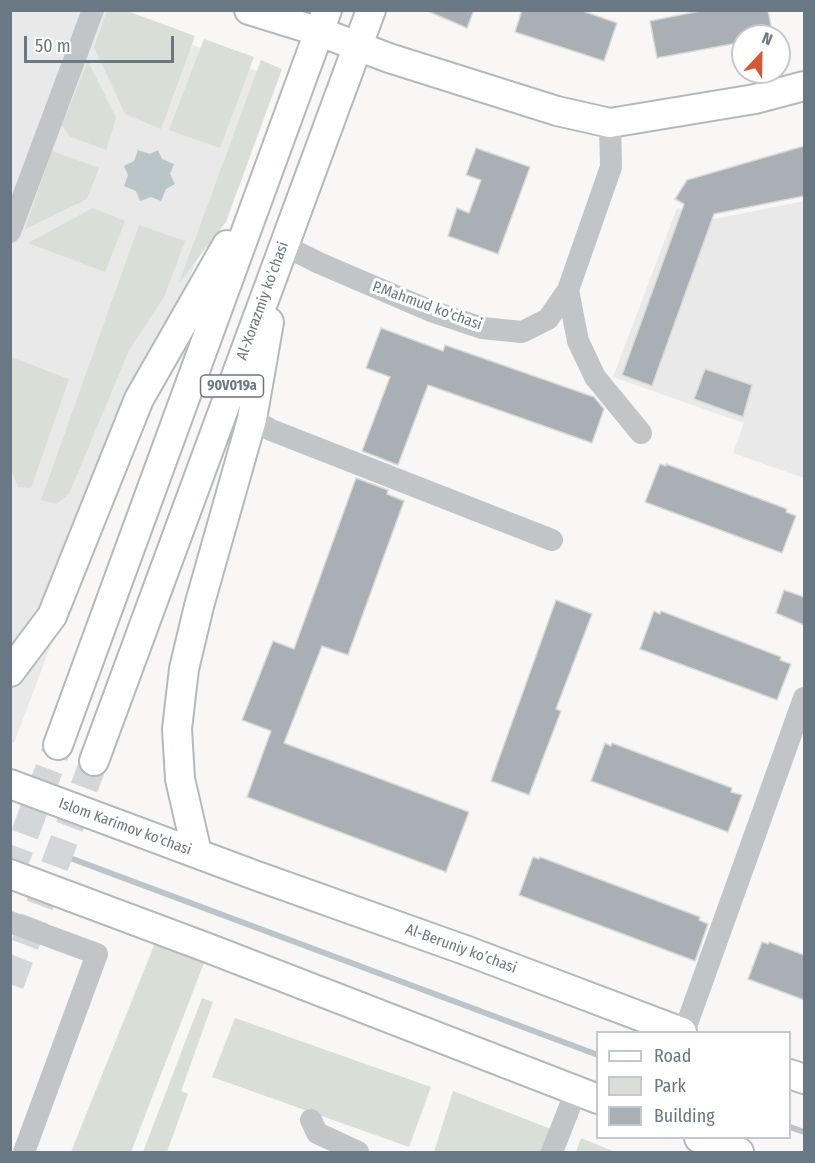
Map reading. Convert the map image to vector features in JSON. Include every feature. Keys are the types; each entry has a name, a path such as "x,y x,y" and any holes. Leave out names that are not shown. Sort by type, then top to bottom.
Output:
{"main road":[{"path":"249,10 324,21 356,46 389,58 557,111 610,123 755,99 804,86"},
{"name":"Al-Xorazmiy ko’chasi","path":"94,761 370,10"},
{"name":"90V019a","path":"58,746 324,21"},
{"path":"10,672 52,616 139,399 268,173"},
{"path":"197,853 180,779 177,729 184,669 199,606 252,419 284,245"},
{"name":"Islom Karimov ko'chasi","path":"10,784 239,869"},
{"name":"Al-Beruniy ko’chasi","path":"239,869 465,950 680,1031"},
{"path":"10,874 587,1095"},
{"path":"704,1139 739,1152"}],"street":[{"path":"10,232 93,10"},
{"name":"P.Mahmud ko'chasi","path":"284,245 318,263 421,307 482,328 522,332 548,319 567,290 611,166 610,123"},
{"path":"567,290 578,341 595,378 642,433"},
{"path":"252,419 271,430 552,540"},
{"name":"Al-Beruniy ko’chasi","path":"683,1031 804,698"},
{"path":"10,922 97,954 24,1152"},
{"path":"552,1152 587,1095"},
{"path":"310,1120 317,1133 358,1152"}],"shaded area":[{"path":"10,11 110,11 266,75 14,743 10,742"},
{"path":"138,150 150,154 158,150 162,159 174,164 170,174 175,184 166,189 161,201 151,197 140,201 136,191 124,186 128,175 124,166 134,161"},
{"path":"804,201 804,478 733,453 744,423 613,377 677,208 714,219"}],"green space":[{"path":"107,11 127,11 195,36 161,129 125,114 94,47"},
{"path":"204,39 254,57 220,148 169,130"},
{"path":"261,60 282,69 226,222 179,283"},
{"path":"88,61 116,118 106,150 69,136 62,125"},
{"path":"52,151 99,168 87,199 25,229"},
{"path":"93,208 125,221 105,272 28,243"},
{"path":"139,225 185,241 164,297 129,350 69,494 56,504 41,500"},
{"path":"11,357 69,379 31,488 18,487 11,469"},
{"path":"155,943 204,963 131,1152 71,1152"},
{"path":"202,998 213,1002 181,1091 188,1094 167,1152 143,1152"},
{"path":"235,1018 431,1087 409,1147 212,1077"},
{"path":"453,1091 551,1129 541,1152 434,1152"},
{"path":"581,1138 615,1152 576,1152"}],"building":[{"path":"425,10 474,10 467,28"},
{"path":"522,10 580,10 617,23 604,61 515,32"},
{"path":"705,10 768,10 771,24 731,24 731,44 657,58 650,21"},
{"path":"804,146 804,196 714,214 652,386 622,375 684,204 675,199 687,180"},
{"path":"476,148 530,167 498,254 448,236 457,208 469,213 481,180 466,175"},
{"path":"381,328 443,351 445,345 594,397 604,409 592,443 428,385 398,465 362,451 390,377 366,368"},
{"path":"705,369 752,385 743,417 694,399"},
{"path":"660,464 666,466 666,464 787,509 786,512 796,516 782,553 645,502"},
{"path":"356,478 388,490 387,494 404,501 348,655 322,646 284,743 469,812 446,872 247,797 271,731 242,720 273,641 294,649"},
{"path":"784,590 804,597 804,625 776,613"},
{"path":"556,600 592,614 556,709 561,711 529,795 491,781"},
{"path":"654,611 660,614 661,611 781,657 780,660 791,664 777,700 640,649"},
{"path":"605,743 611,746 612,743 732,788 731,792 742,795 728,832 591,781"},
{"path":"533,857 539,859 540,857 700,917 699,920 708,924 695,961 519,895"},
{"path":"762,942 768,944 769,942 804,955 804,1000 748,979"}],"waterway":[{"path":"70,858 596,1054"},
{"path":"791,1127 804,1132"}],"tunnel":[{"path":"10,874 58,745"},
{"path":"10,984 94,761"}]}
